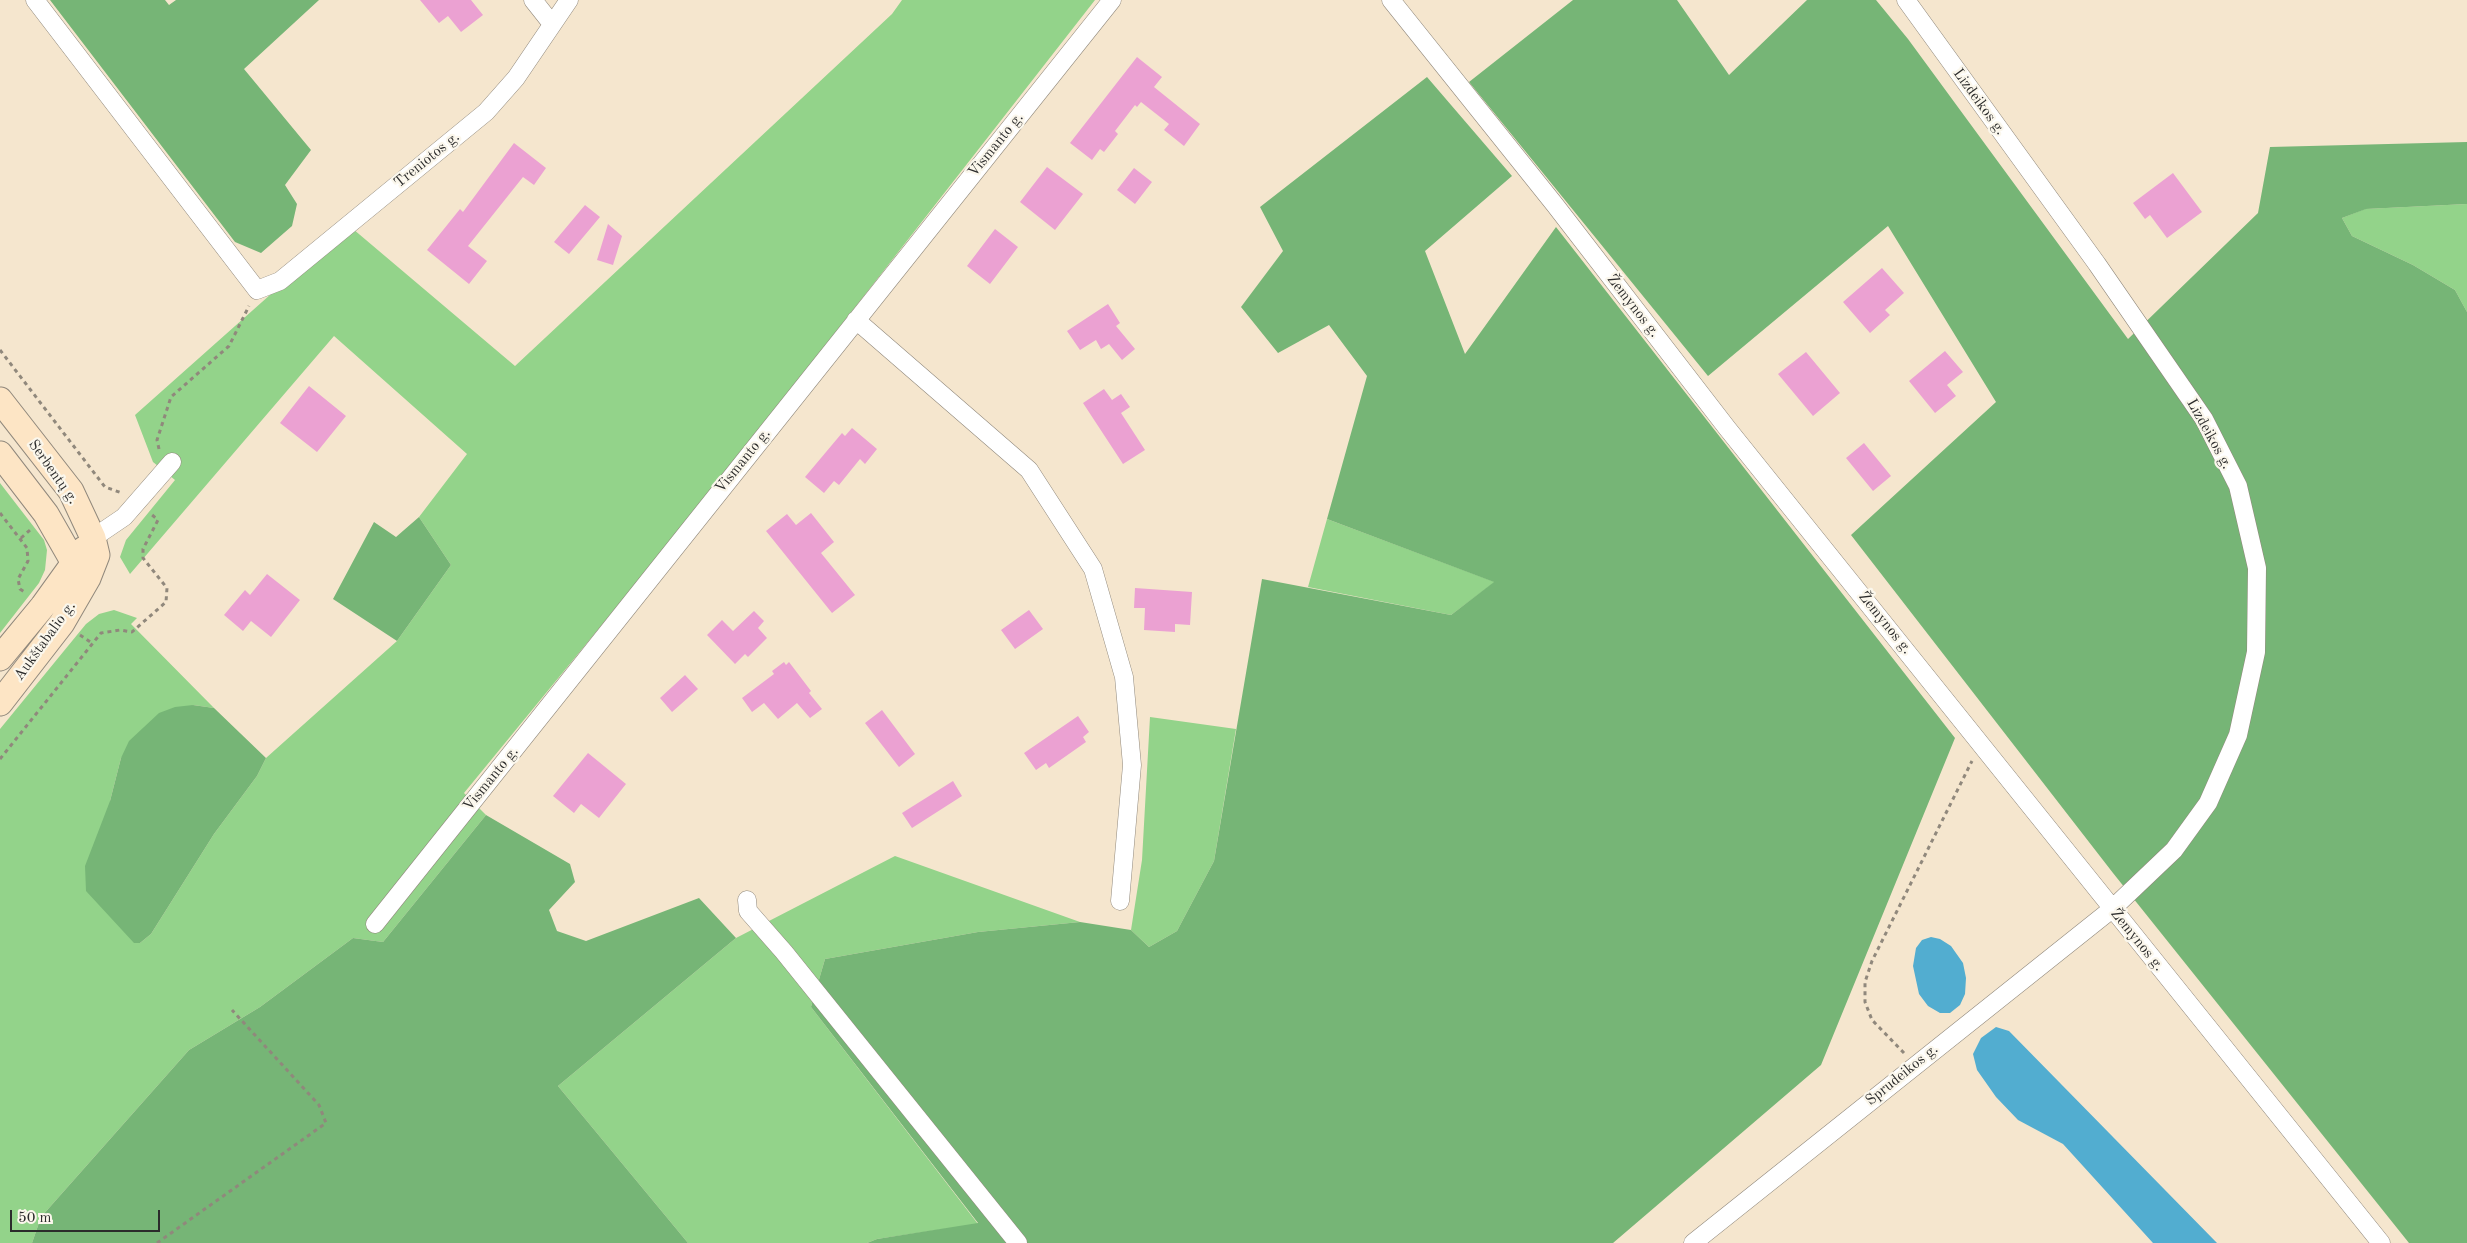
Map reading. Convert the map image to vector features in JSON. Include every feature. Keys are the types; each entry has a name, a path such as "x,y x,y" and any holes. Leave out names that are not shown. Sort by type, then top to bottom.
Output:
{"main road":[{"name":"Serbentų g.","path":"0,400 71,491 93,538"},
{"name":"Serbentų g.","path":"0,454 46,514 81,570"},
{"path":"81,570 93,538"},
{"name":"Aukštabalio g.","path":"0,658 43,606 81,570"},
{"name":"Aukštabalio g.","path":"0,703 62,623 81,570"}],"street":[{"path":"35,0 257,290"},
{"path":"533,0 552,24"},
{"name":"Treniotos g.","path":"257,290 280,281 486,112 516,78 569,0"},
{"name":"Vismanto g.","path":"375,924 1112,0"},
{"name":"Žemynos g.","path":"1392,0 1555,205 1727,428 2381,1243"},
{"name":"Lizdeikos g.","path":"1906,0 2096,264 2204,419 2238,486 2257,568 2256,652 2238,735 2208,803 2174,850 2112,909"},
{"path":"856,320 1029,470 1093,569 1124,677 1132,765 1120,901"},
{"path":"93,538 124,517 172,462"},
{"path":"747,900 748,911 784,952 1018,1243"},
{"name":"Sprudeikos g.","path":"1694,1243 1915,1064 2112,909"}],"path":[{"path":"172,462 159,450 157,440 171,398 228,346 257,290"},
{"path":"0,759 92,643"},
{"path":"1915,1064 1872,1020 1865,1002 1865,982 1872,961 1981,743"},
{"path":"157,1243 326,1123 319,1105 232,1010"}],"green space":[{"path":"50,0 165,0 169,5 176,0 319,0 244,69 311,150 285,185 297,204 292,226 261,253 235,242"},
{"path":"902,0 1095,0 835,333 773,416 464,793 486,815 383,942 353,938 260,1007 189,1050 41,1217 32,1243 0,1243 0,729 86,624 99,614 114,610 137,618 131,624 214,708 193,705 121,758 110,801 140,943 151,934 214,834 257,776 266,758 397,641 451,565 419,517 467,454 334,336 130,574 120,557 126,540 175,480 153,462 135,415 280,286 353,229 515,366 892,14"},
{"path":"1573,0 1677,0 1729,75 1807,0 1876,0 1908,39 2128,339 2258,213 2270,147 2467,142 2467,204 2366,209 2342,218 2352,236 2413,265 2455,290 2467,312 2467,1243 2409,1243 2113,873 1851,535 1996,402 1888,226 1708,376 1469,82"},
{"path":"1427,77 1512,176 1425,251 1465,354 1556,227 1955,738 1821,1065 1613,1243 867,1243 877,1239 978,1223 811,1007 825,959 978,932 1080,922 1131,930 1149,947 1177,931 1214,861 1262,579 1451,615 1494,582 1327,519 1367,376 1329,325 1278,353 1241,307 1283,251 1260,207"},
{"path":"2467,204 2467,312 2455,290 2413,265 2352,236 2342,218 2365,209"},
{"path":"0,483 44,540 47,550 45,570 39,583 0,633"},
{"path":"419,517 451,565 397,641 333,599 374,522 396,537"},
{"path":"1327,519 1495,582 1451,615 1308,587"},
{"path":"193,705 214,708 266,758 257,776 214,834 151,934 140,943 134,943 86,891 85,866 110,801 121,758 129,741 159,713 175,707"},
{"path":"1150,717 1236,729 1214,861 1177,931 1149,947 1131,930 1142,860"},
{"path":"486,815 570,864 575,882 549,910 557,931 586,941 699,898 736,938 558,1086 688,1243 32,1243 41,1217 189,1050 260,1007 353,938 383,942"},
{"path":"895,856 1080,922 978,932 825,959 811,1007 978,1224 877,1239 867,1243 688,1243 558,1086 736,938"}],"water":[{"path":"1931,937 1940,939 1951,946 1963,963 1966,978 1965,994 1960,1005 1950,1013 1940,1013 1928,1006 1919,994 1913,966 1916,948 1922,940"},
{"path":"1996,1027 2009,1031 2217,1243 2153,1243 2063,1144 2018,1120 1996,1097 1977,1070 1973,1054 1981,1038"}],"building":[{"path":"420,0 471,0 483,15 461,32 448,16 439,23"},
{"path":"1137,57 1162,77 1154,87 1200,124 1184,146 1164,130 1169,124 1141,102 1137,107 1135,105 1115,131 1118,134 1104,152 1100,149 1092,160 1070,143"},
{"path":"514,143 546,168 534,185 523,177 468,246 487,261 469,284 427,250 460,209 463,212"},
{"path":"1047,167 1083,194 1055,230 1020,202"},
{"path":"1134,168 1152,182 1135,204 1117,190"},
{"path":"2173,173 2202,212 2167,238 2150,215 2145,219 2133,203"},
{"path":"585,205 600,217 569,254 554,242"},
{"path":"608,224 622,236 613,265 597,260"},
{"path":"995,229 1018,247 990,284 967,266"},
{"path":"1882,268 1904,293 1885,310 1890,315 1870,333 1843,302"},
{"path":"1108,304 1120,323 1116,326 1135,349 1122,360 1109,344 1101,349 1096,340 1080,350 1067,331"},
{"path":"1945,351 1963,372 1947,385 1956,396 1935,413 1909,381"},
{"path":"1806,352 1840,393 1813,416 1778,374"},
{"path":"309,386 346,416 317,452 280,423"},
{"path":"1104,389 1112,400 1121,394 1130,407 1121,413 1145,450 1123,464 1083,403"},
{"path":"852,428 877,449 865,464 860,459 839,485 834,481 824,493 805,477 842,433 845,436"},
{"path":"1864,443 1891,476 1873,491 1846,458"},
{"path":"811,513 834,542 821,553 855,595 832,613 766,531 787,514 796,525"},
{"path":"267,574 300,600 271,637 251,621 243,631 224,615 245,590 250,595"},
{"path":"1135,588 1192,592 1190,625 1175,624 1175,632 1144,630 1145,608 1134,608"},
{"path":"1029,610 1043,629 1015,649 1001,630"},
{"path":"754,611 764,621 758,628 767,638 748,657 745,654 735,664 707,635 722,620 733,631"},
{"path":"784,662 786,665 789,662 822,709 810,718 797,703 778,719 764,703 752,712 742,698 774,674 772,671"},
{"path":"685,675 698,689 672,712 660,698"},
{"path":"882,710 915,754 899,767 865,723"},
{"path":"1078,716 1089,732 1083,737 1086,742 1049,768 1046,763 1036,770 1024,753"},
{"path":"588,753 626,784 599,818 581,804 574,813 553,796"},
{"path":"953,781 962,796 912,828 902,813"}]}
